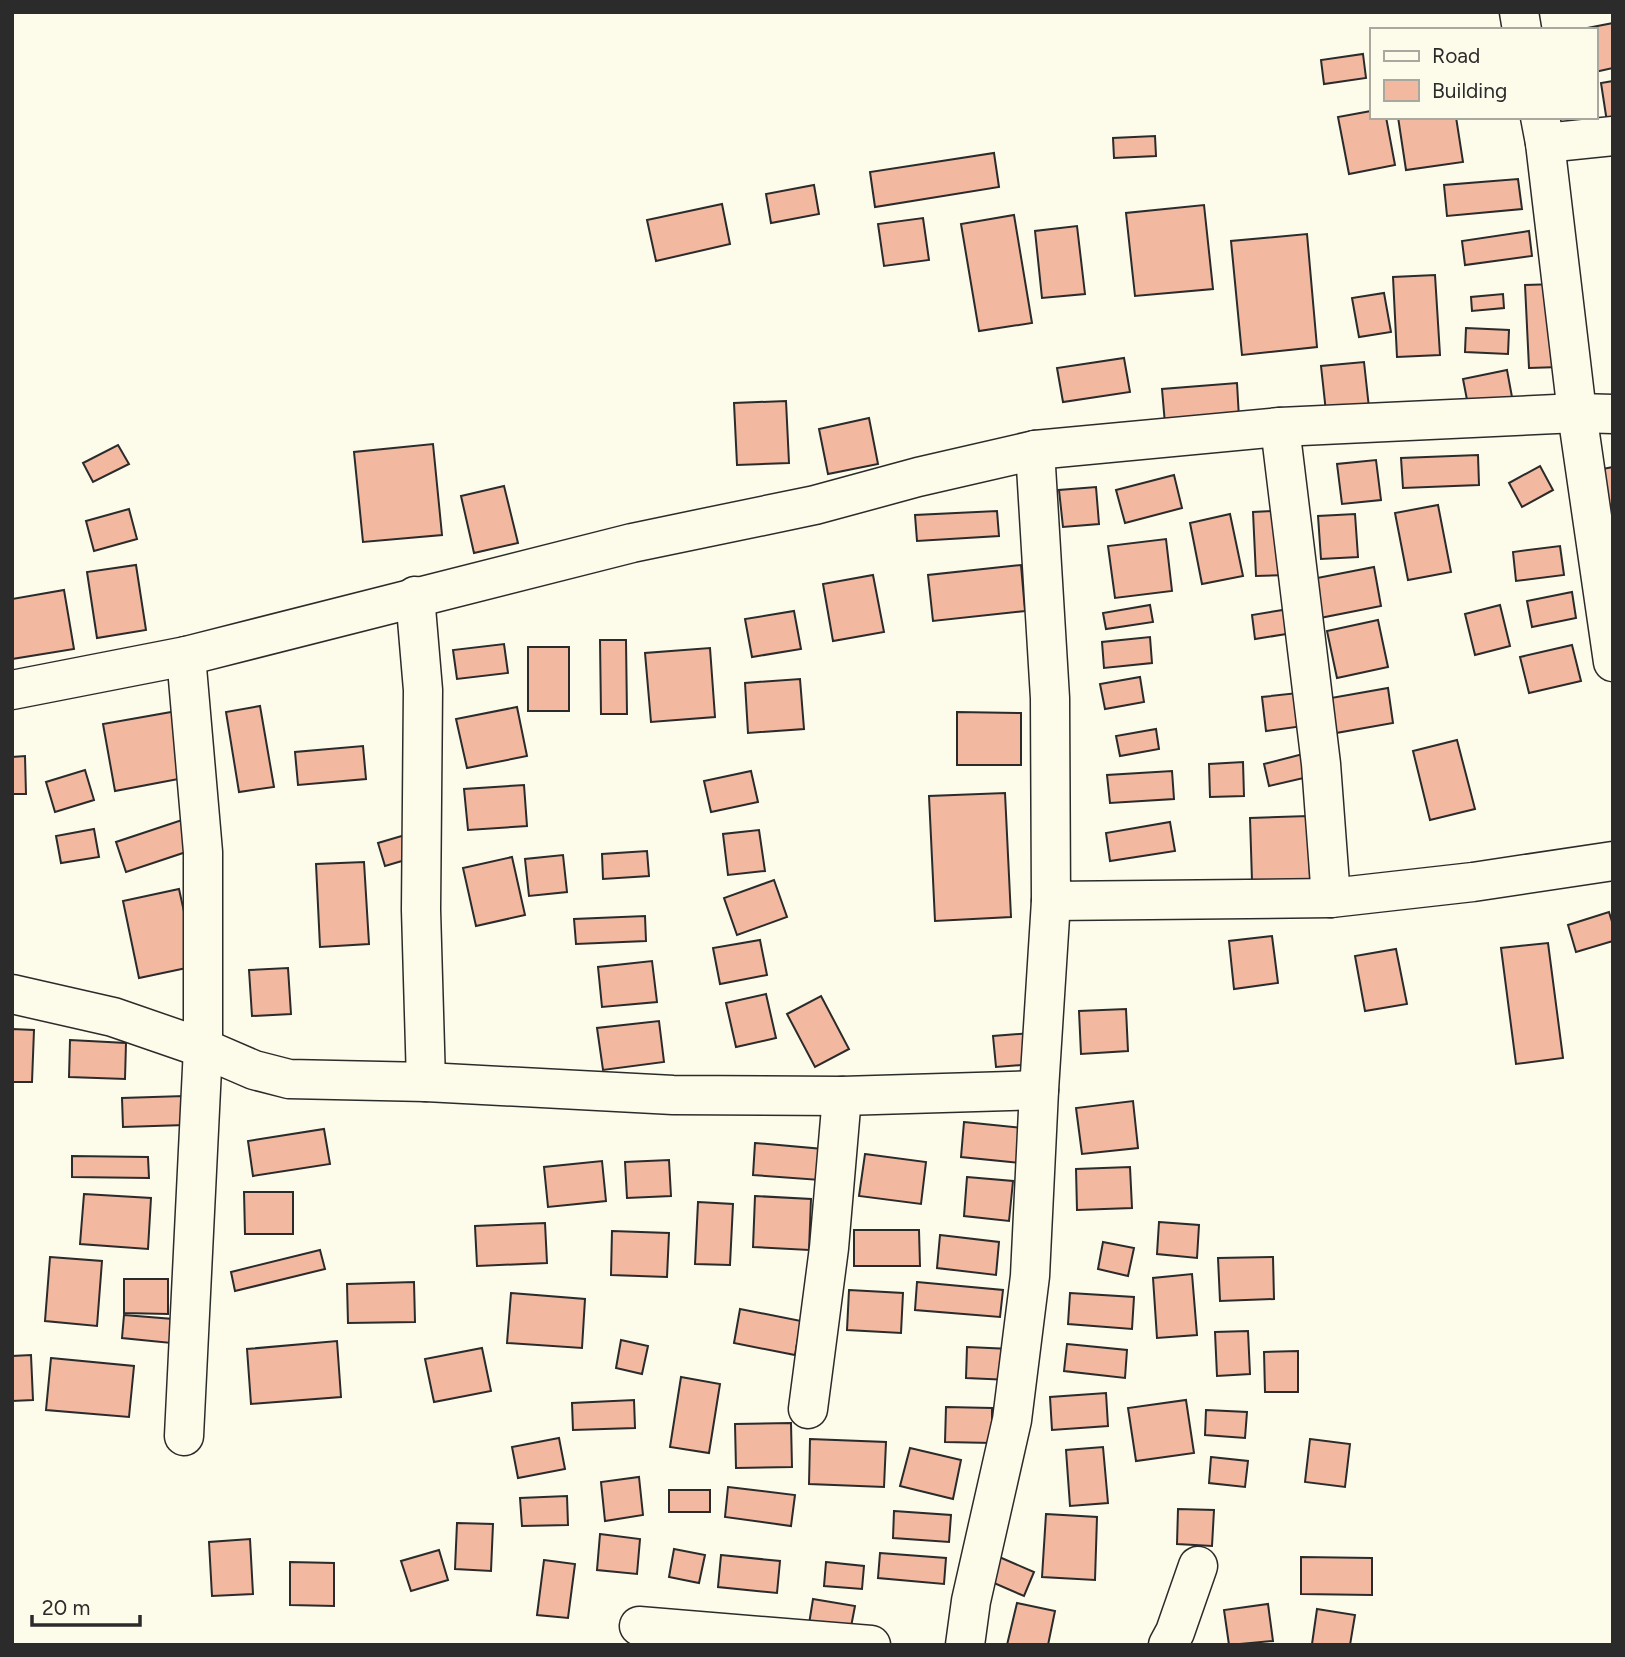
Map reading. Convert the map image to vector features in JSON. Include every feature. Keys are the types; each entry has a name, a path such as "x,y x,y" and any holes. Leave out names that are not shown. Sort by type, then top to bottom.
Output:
{"street":[{"path":"1613,136 1542,130 1595,413 1613,662"},
{"path":"12,690 186,656 632,543 815,505 918,477 1035,450 1280,427 1595,413"},
{"path":"1280,427 1321,764 1331,898"},
{"path":"965,1645 971,1601 1012,1420 1030,1276 1051,901 1050,698 1035,450"},
{"path":"415,596 424,690 421,910 426,1083"},
{"path":"184,1436 203,1048 203,852 186,656"},
{"path":"1051,901 1331,898 1473,882 1613,862"},
{"path":"12,994 113,1017 203,1048 254,1070 289,1079 673,1095 842,1096 1039,1090"},
{"path":"808,1409 829,1248 842,1096"},
{"path":"1168,1645 1175,1633 1198,1566"},
{"path":"639,1626 871,1645"}],"building":[{"path":"1613,23 1613,68 1597,72 1597,28 1587,28"},
{"path":"1363,54 1366,78 1324,84 1321,60"},
{"path":"1613,81 1613,121 1607,122 1601,83"},
{"path":"1370,111 1370,119 1386,119 1395,165 1349,174 1338,117"},
{"path":"1398,119 1456,119 1463,162 1406,170"},
{"path":"1155,136 1156,156 1114,158 1113,138"},
{"path":"994,153 999,187 875,207 870,172"},
{"path":"1518,179 1522,209 1447,216 1444,185"},
{"path":"814,185 819,214 771,223 766,194"},
{"path":"722,204 730,244 656,261 647,220"},
{"path":"1204,205 1213,289 1135,296 1126,213"},
{"path":"1014,215 1032,323 979,331 961,224"},
{"path":"923,218 929,260 884,266 878,224"},
{"path":"1077,226 1085,294 1042,298 1035,231"},
{"path":"1529,231 1532,256 1465,265 1462,241"},
{"path":"1307,234 1317,347 1242,355 1231,241"},
{"path":"1435,275 1440,355 1397,357 1393,277"},
{"path":"1557,284 1560,367 1529,368 1525,285"},
{"path":"1384,293 1391,332 1359,337 1352,298"},
{"path":"1503,294 1504,308 1472,311 1471,297"},
{"path":"1466,328 1509,330 1508,354 1465,352"},
{"path":"1124,358 1130,392 1063,402 1057,368"},
{"path":"1364,362 1369,408 1326,412 1321,366"},
{"path":"1507,370 1512,397 1468,405 1463,379"},
{"path":"1237,383 1239,418 1165,424 1162,389"},
{"path":"786,401 789,463 737,465 734,403"},
{"path":"869,418 878,464 828,474 819,429"},
{"path":"433,444 442,535 363,542 354,452"},
{"path":"118,445 129,464 93,482 83,463"},
{"path":"1478,455 1479,485 1403,488 1401,458"},
{"path":"1376,460 1381,500 1342,504 1337,464"},
{"path":"1540,466 1553,490 1522,507 1509,483"},
{"path":"1613,467 1613,504 1603,506 1597,470"},
{"path":"1174,475 1182,508 1125,523 1116,490"},
{"path":"504,486 518,543 474,553 461,496"},
{"path":"1096,487 1099,524 1063,527 1059,490"},
{"path":"1438,505 1451,572 1408,580 1395,513"},
{"path":"129,509 137,539 94,551 86,521"},
{"path":"1288,510 1291,575 1256,576 1253,512"},
{"path":"997,511 999,536 917,541 915,515"},
{"path":"1230,514 1243,576 1202,584 1190,523"},
{"path":"1355,514 1358,557 1321,559 1318,516"},
{"path":"1166,539 1172,591 1115,598 1108,546"},
{"path":"1560,546 1564,575 1516,581 1513,552"},
{"path":"136,565 146,630 97,638 87,572"},
{"path":"1021,565 1025,611 933,621 928,575"},
{"path":"1374,567 1381,606 1320,618 1312,579"},
{"path":"873,575 884,632 833,641 823,584"},
{"path":"64,590 74,649 12,659 12,599"},
{"path":"1572,592 1576,618 1532,627 1527,601"},
{"path":"1150,605 1153,622 1106,629 1103,613"},
{"path":"1500,605 1510,646 1475,655 1465,614"},
{"path":"1289,609 1293,633 1255,639 1252,615"},
{"path":"794,611 801,649 752,657 745,619"},
{"path":"1378,620 1388,667 1337,678 1327,631"},
{"path":"1150,637 1152,663 1104,668 1102,642"},
{"path":"600,640 626,640 627,714 601,714"},
{"path":"504,644 508,673 457,679 453,650"},
{"path":"1572,645 1581,681 1529,693 1520,657"},
{"path":"528,647 569,647 569,711 528,711"},
{"path":"710,648 715,717 651,722 645,653"},
{"path":"1140,677 1144,702 1105,709 1100,684"},
{"path":"800,679 804,729 748,733 745,683"},
{"path":"1388,688 1393,723 1336,733 1331,698"},
{"path":"1307,692 1311,725 1266,731 1262,697"},
{"path":"260,706 274,787 239,792 226,712"},
{"path":"517,707 527,756 467,768 456,719"},
{"path":"177,711 189,777 115,791 103,724"},
{"path":"957,712 1021,713 1021,765 957,765"},
{"path":"1156,729 1159,749 1120,756 1116,736"},
{"path":"1457,740 1475,809 1430,820 1413,751"},
{"path":"363,746 366,779 298,785 295,752"},
{"path":"1303,754 1308,777 1269,786 1264,764"},
{"path":"25,756 26,794 12,794 12,757"},
{"path":"1243,762 1244,796 1210,797 1209,764"},
{"path":"85,770 94,800 55,812 46,782"},
{"path":"751,771 758,802 711,812 704,781"},
{"path":"1172,771 1174,799 1110,803 1107,775"},
{"path":"524,785 527,826 468,830 464,789"},
{"path":"1005,793 1011,917 935,921 929,796"},
{"path":"1308,816 1310,879 1252,881 1250,818"},
{"path":"182,820 192,850 126,872 116,842"},
{"path":"1170,822 1175,851 1110,861 1106,833"},
{"path":"94,829 99,857 61,863 56,836"},
{"path":"759,830 765,871 728,875 723,834"},
{"path":"405,835 412,858 385,866 378,843"},
{"path":"647,851 649,876 603,879 602,854"},
{"path":"563,855 567,892 529,896 525,859"},
{"path":"512,857 525,915 476,926 463,868"},
{"path":"364,862 369,944 320,947 316,864"},
{"path":"774,880 787,917 737,935 724,898"},
{"path":"179,889 196,966 139,978 123,901"},
{"path":"1609,912 1613,925 1613,941 1576,952 1568,925"},
{"path":"645,916 646,941 576,944 574,919"},
{"path":"1272,936 1278,983 1234,989 1229,941"},
{"path":"760,940 767,975 720,984 713,948"},
{"path":"1548,943 1563,1058 1516,1064 1501,948"},
{"path":"1396,949 1407,1004 1365,1011 1355,956"},
{"path":"652,961 657,1002 602,1007 598,967"},
{"path":"288,968 291,1014 252,1016 249,970"},
{"path":"766,994 776,1038 736,1047 726,1003"},
{"path":"821,996 849,1049 815,1067 787,1014"},
{"path":"1126,1009 1128,1051 1081,1054 1079,1011"},
{"path":"659,1021 664,1062 603,1070 597,1028"},
{"path":"12,1029 34,1030 32,1082 12,1082"},
{"path":"1031,1033 1034,1064 996,1067 993,1036"},
{"path":"70,1040 126,1043 125,1079 69,1077"},
{"path":"184,1096 185,1125 123,1127 122,1098"},
{"path":"1133,1101 1138,1148 1082,1154 1076,1108"},
{"path":"964,1122 1023,1128 1020,1163 961,1157"},
{"path":"324,1129 330,1164 253,1176 248,1141"},
{"path":"755,1143 823,1149 820,1180 753,1175"},
{"path":"865,1154 926,1162 921,1204 859,1196"},
{"path":"72,1156 148,1157 149,1178 72,1177"},
{"path":"669,1160 671,1196 627,1198 625,1162"},
{"path":"602,1161 606,1201 548,1207 544,1167"},
{"path":"1130,1167 1132,1208 1077,1210 1076,1169"},
{"path":"967,1177 1013,1181 1009,1221 964,1216"},
{"path":"244,1192 293,1192 293,1234 245,1234"},
{"path":"84,1194 151,1198 148,1249 80,1244"},
{"path":"755,1196 811,1199 809,1250 753,1247"},
{"path":"698,1202 733,1204 730,1265 695,1264"},
{"path":"1159,1222 1199,1225 1197,1258 1157,1254"},
{"path":"545,1223 547,1263 477,1266 475,1226"},
{"path":"854,1230 919,1230 920,1266 854,1266"},
{"path":"612,1231 669,1233 667,1277 611,1275"},
{"path":"940,1235 999,1242 996,1275 937,1268"},
{"path":"1103,1242 1134,1248 1128,1276 1098,1269"},
{"path":"320,1250 325,1269 235,1291 231,1272"},
{"path":"50,1257 102,1261 97,1326 45,1321"},
{"path":"1273,1257 1274,1299 1220,1301 1218,1258"},
{"path":"1192,1274 1197,1335 1157,1338 1153,1278"},
{"path":"124,1279 168,1279 168,1314 124,1313"},
{"path":"414,1282 415,1322 348,1323 347,1284"},
{"path":"917,1282 1003,1290 1000,1317 915,1310"},
{"path":"849,1290 903,1293 901,1333 847,1330"},
{"path":"511,1293 585,1299 582,1348 507,1343"},
{"path":"1070,1293 1134,1297 1132,1329 1068,1324"},
{"path":"740,1309 801,1321 795,1355 734,1343"},
{"path":"124,1315 173,1319 171,1343 122,1338"},
{"path":"1248,1331 1250,1374 1217,1376 1215,1332"},
{"path":"621,1340 648,1346 642,1374 616,1368"},
{"path":"337,1341 341,1397 251,1404 247,1349"},
{"path":"1067,1344 1127,1350 1125,1378 1064,1371"},
{"path":"967,1347 1011,1349 1010,1380 966,1378"},
{"path":"482,1348 491,1391 434,1402 425,1359"},
{"path":"1298,1351 1298,1392 1265,1392 1264,1352"},
{"path":"31,1355 33,1400 12,1401 12,1356"},
{"path":"51,1358 134,1366 129,1417 46,1410"},
{"path":"681,1377 720,1384 709,1453 670,1447"},
{"path":"1106,1393 1108,1426 1052,1430 1050,1397"},
{"path":"634,1400 635,1428 573,1430 572,1403"},
{"path":"1186,1400 1194,1453 1136,1461 1128,1408"},
{"path":"946,1407 992,1408 992,1443 945,1442"},
{"path":"1206,1410 1247,1412 1245,1438 1205,1435"},
{"path":"791,1423 792,1467 736,1468 735,1424"},
{"path":"559,1438 565,1469 518,1478 512,1447"},
{"path":"810,1439 886,1442 884,1487 809,1484"},
{"path":"1310,1439 1350,1444 1345,1487 1305,1482"},
{"path":"1103,1447 1108,1503 1070,1506 1066,1450"},
{"path":"910,1448 961,1460 953,1499 900,1486"},
{"path":"1211,1457 1248,1461 1245,1487 1209,1483"},
{"path":"639,1477 643,1515 605,1521 601,1482"},
{"path":"728,1487 795,1495 791,1526 725,1517"},
{"path":"669,1490 710,1490 710,1512 669,1512"},
{"path":"567,1496 568,1525 522,1526 520,1498"},
{"path":"1178,1509 1214,1510 1212,1546 1177,1544"},
{"path":"894,1511 951,1515 949,1542 893,1538"},
{"path":"1046,1514 1097,1517 1095,1580 1042,1577"},
{"path":"457,1523 493,1524 491,1571 455,1569"},
{"path":"600,1534 640,1539 637,1574 597,1570"},
{"path":"250,1539 253,1594 212,1596 209,1542"},
{"path":"674,1549 705,1555 699,1583 669,1577"},
{"path":"439,1550 448,1580 411,1591 401,1561"},
{"path":"880,1553 946,1558 944,1584 878,1578"},
{"path":"721,1555 780,1561 777,1593 718,1587"},
{"path":"997,1556 1034,1572 1024,1596 987,1580"},
{"path":"1301,1557 1372,1558 1372,1595 1301,1594"},
{"path":"544,1560 575,1564 568,1618 537,1615"},
{"path":"290,1562 334,1563 334,1606 290,1605"},
{"path":"826,1562 864,1566 862,1589 824,1586"},
{"path":"813,1599 855,1606 850,1632 809,1624"},
{"path":"1017,1603 1055,1611 1048,1645 1007,1645"},
{"path":"1268,1604 1273,1641 1229,1645 1224,1610"},
{"path":"1317,1609 1355,1615 1350,1645 1312,1644"}]}
